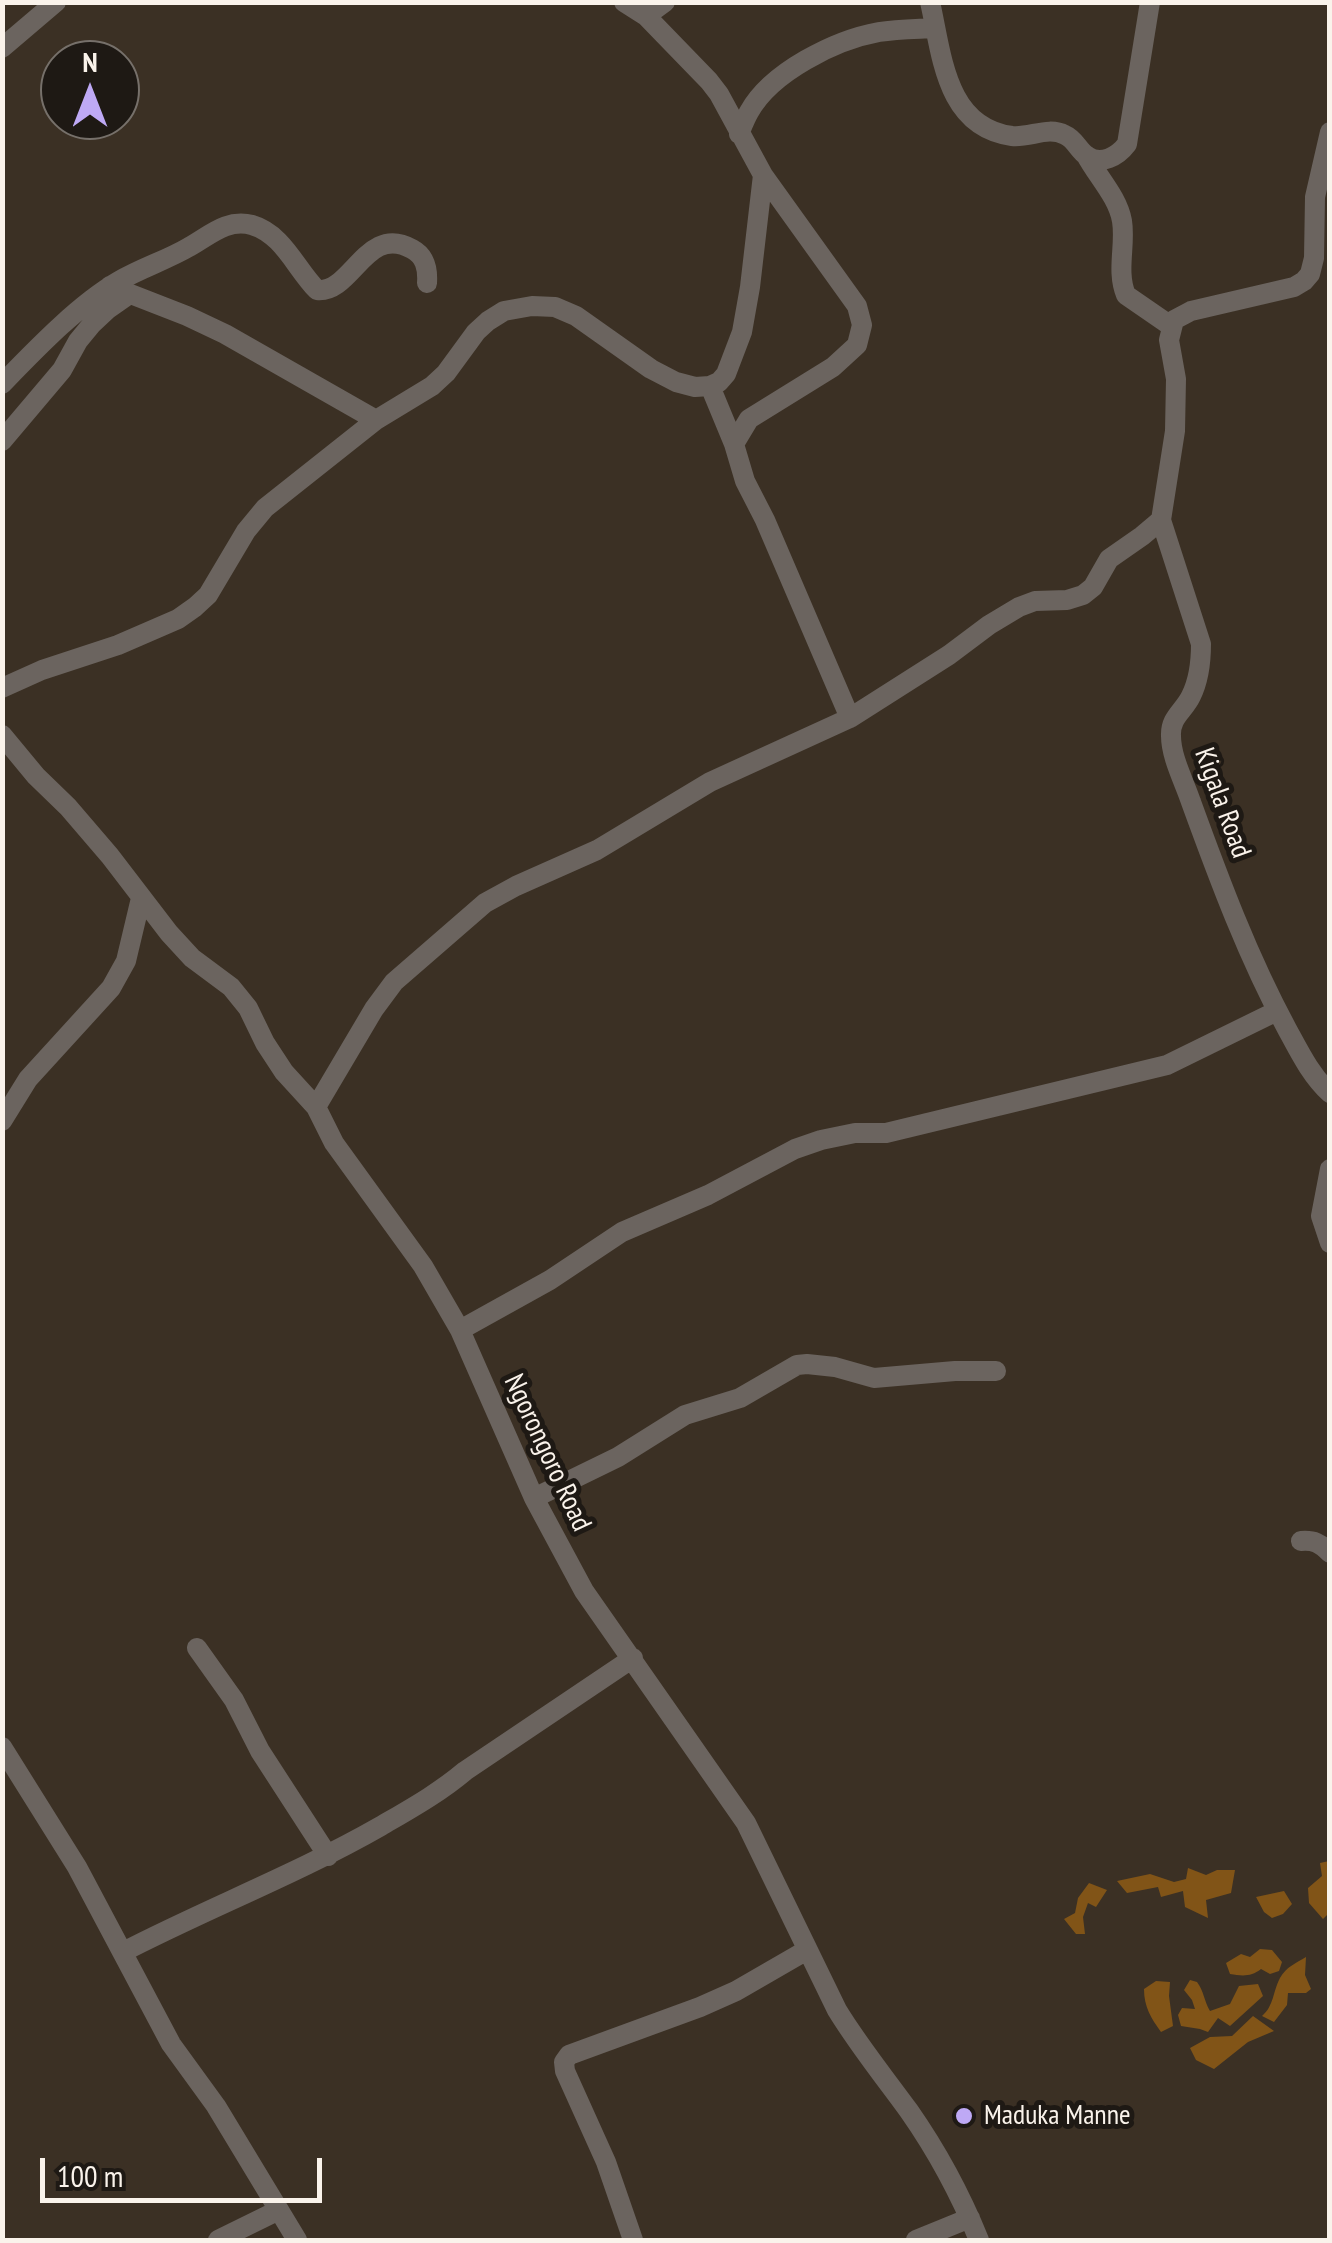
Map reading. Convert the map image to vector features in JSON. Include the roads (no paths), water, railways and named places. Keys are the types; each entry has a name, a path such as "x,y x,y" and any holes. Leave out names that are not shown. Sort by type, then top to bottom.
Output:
{"street":[{"path":"2,48 56,2"},
{"path":"624,2 646,16 709,81 763,175 858,306 862,325 857,345 833,367 749,419 734,444"},
{"path":"646,16 665,2"},
{"path":"930,2 937,48 955,96 974,119 990,129 1016,136 1048,131 1070,136 1122,218 1121,275 1126,294 1170,326"},
{"path":"1086,156 1102,160 1114,156 1126,144 1150,2"},
{"path":"739,134 750,110 765,92 810,58 879,32 934,28"},
{"path":"316,1107 394,982 486,903 597,850 710,782 850,718 1020,606 1067,600 1093,588 1108,559 1160,520 1175,431 1176,380 1170,326 1191,311 1304,282 1314,258 1315,198 1330,132"},
{"path":"2,688 118,645 195,608 208,595 236,545 266,508 376,420 432,386 476,332 504,312 532,306 555,307 576,316 676,382 695,387 720,382 742,332 763,175"},
{"path":"2,384 41,345 223,226 251,225 275,238 318,290 325,291 337,283 378,247 396,242 418,253 428,283"},
{"path":"119,291 224,334 376,420"},
{"path":"2,441 62,370 78,341 119,291"},
{"path":"710,386 745,481 850,718"},
{"name":"Kigala Road","path":"1160,520 1201,657 1190,701 1174,719 1172,748 1211,856 1278,1011 1317,1080 1330,1093"},
{"name":"Ngorongoro Road","path":"2,735 110,856 192,958 231,987 248,1008 284,1072 316,1107 334,1143 423,1266 460,1330 534,1498 584,1591 746,1824 837,2010 917,2124 979,2240"},
{"path":"2,1121 28,1078 111,988 126,961 141,898"},
{"path":"460,1330 550,1280 622,1232 708,1195 795,1149 855,1133 886,1133 1167,1064 1278,1011"},
{"path":"1330,1169 1320,1216 1330,1244"},
{"path":"534,1498 618,1457 684,1415 740,1398 797,1365 836,1368 874,1378 954,1371 996,1372"},
{"path":"1301,1541 1312,1540 1330,1552"},
{"path":"197,1648 234,1700 260,1752 328,1856"},
{"path":"123,1952 186,1919 328,1856 443,1789 633,1658"},
{"path":"2,1747 78,1867 171,2044 216,2106 298,2240"},
{"path":"633,2240 606,2162 564,2062 569,2055 736,1991 807,1950"},
{"path":"218,2240 279,2210"},
{"path":"916,2240 970,2218"}],"place":[{"name":"Maduka Manne","path":"964,2116"}]}
